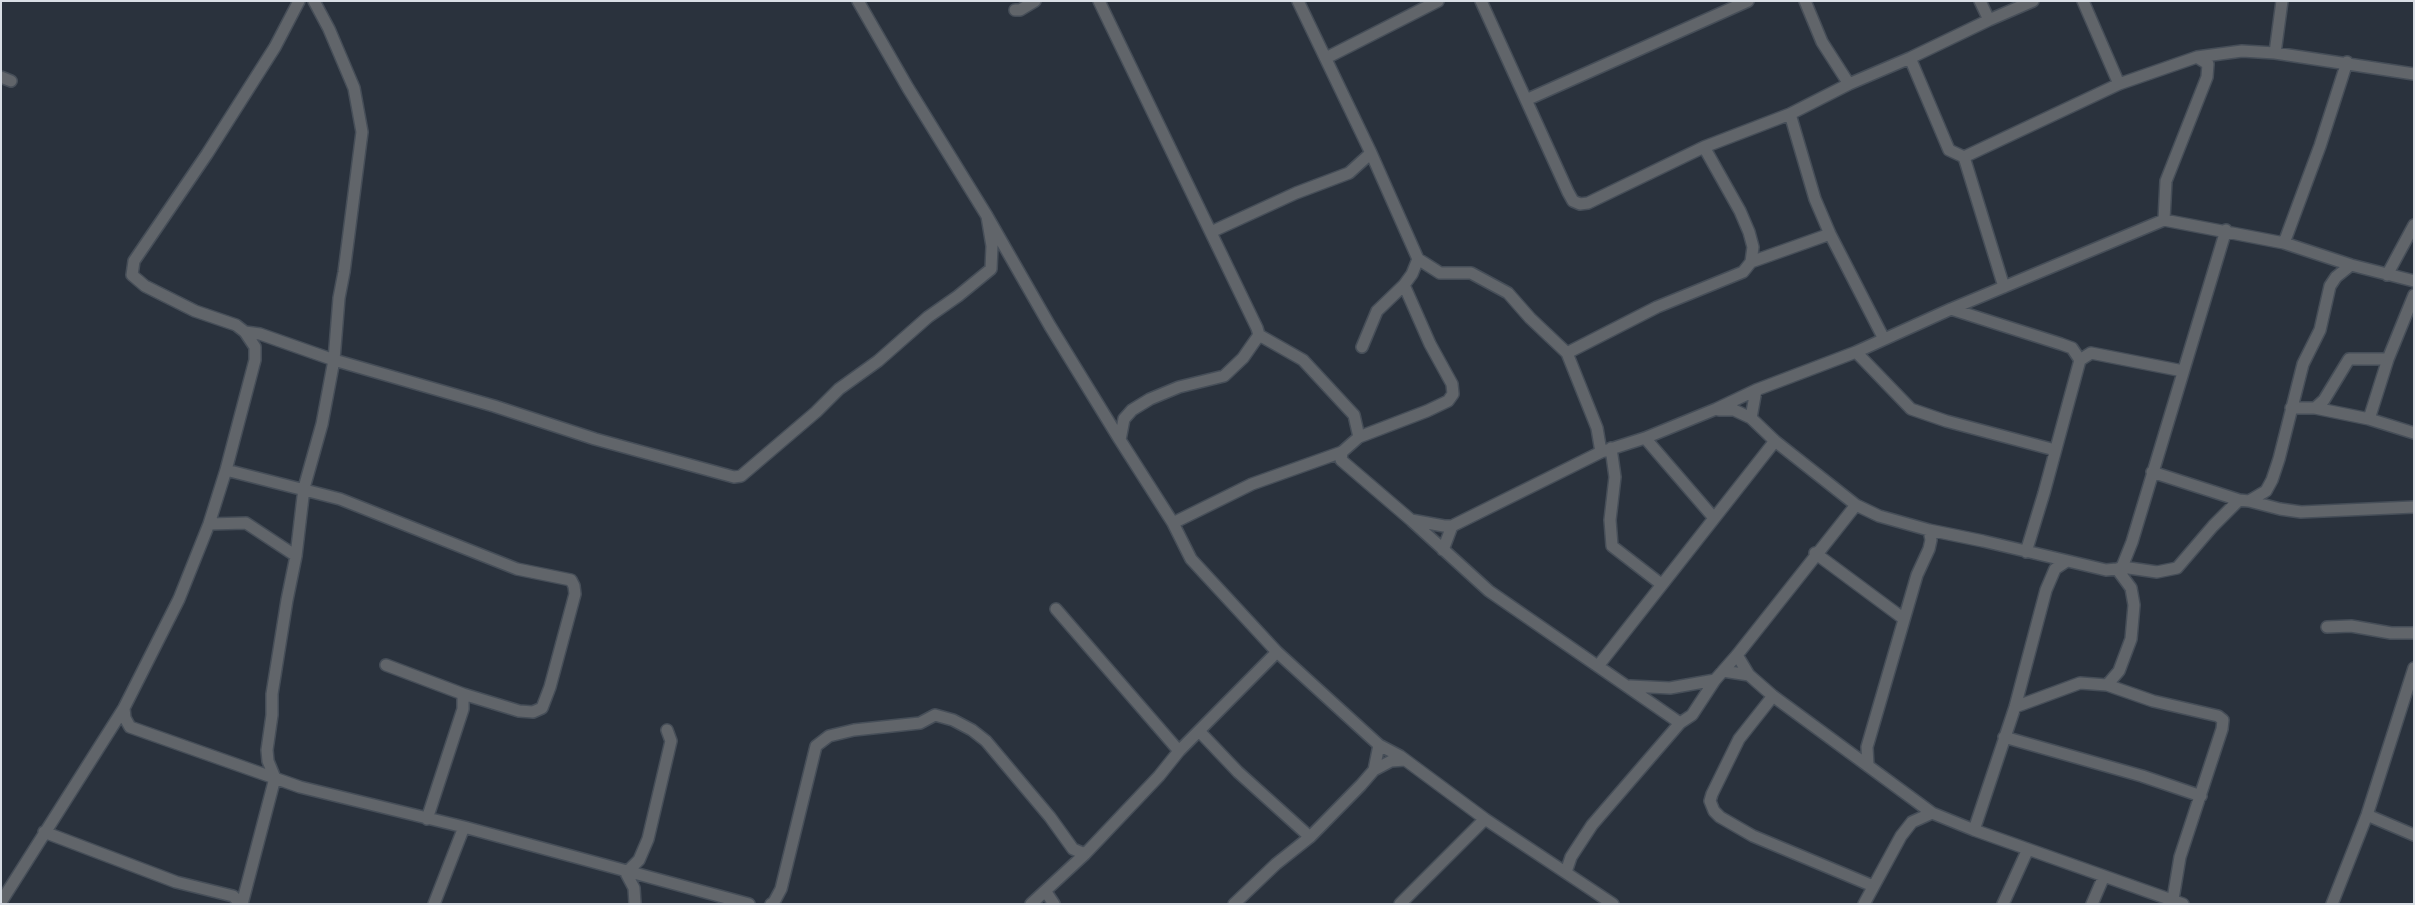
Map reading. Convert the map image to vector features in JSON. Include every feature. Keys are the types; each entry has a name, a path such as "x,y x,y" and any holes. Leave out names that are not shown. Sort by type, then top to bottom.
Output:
{"street":[{"path":"2,900 124,708 179,599 209,524 256,360 254,347 245,332 236,325 195,311 145,286 132,275 134,261 207,154 275,47 298,1"},
{"path":"44,832 176,882 232,896 241,904 275,778 268,761 272,694 296,556 304,488 322,424 334,360 339,298 362,132 354,88 329,29 314,1"},
{"path":"858,1 908,88 987,216 1050,326 1173,523 1191,559 1277,652 1379,745 1405,760 1485,819 1612,904"},
{"path":"1015,10 1020,10 1035,1"},
{"path":"1099,1 1259,335 1303,360 1354,415 1359,436"},
{"path":"1298,1 1371,153 1418,259 1440,272 1471,273 1508,293 1530,318 1567,353 1615,477 1610,520 1612,546 1636,562 1661,584"},
{"path":"1326,58 1438,1"},
{"path":"1481,1 1568,192 1573,201 1580,204 1588,203 1704,147 1790,114 1849,84 2033,1"},
{"path":"1526,100 1748,1"},
{"path":"1805,1 1822,42 1849,84"},
{"path":"1980,1 1989,20"},
{"path":"2083,1 2119,84"},
{"path":"2276,52 2282,1"},
{"path":"1964,158 2119,84 2197,56 2242,51 2276,52 2414,74"},
{"path":"2164,220 2166,181 2207,77 2208,64 2197,56"},
{"path":"1910,58 1949,150 1964,158 2004,287"},
{"path":"2284,243 2320,146 2347,62"},
{"path":"1790,114 1815,199 1830,234 1884,338"},
{"path":"1567,353 1657,307 1743,272 1751,262 1753,247 1749,232 1740,211 1704,147"},
{"path":"1211,232 1296,193 1349,174 1371,153"},
{"path":"245,332 260,334 334,360 494,406 595,440 734,477 742,476 816,412 839,388 878,360 928,317 958,296 991,268 992,246 987,216"},
{"path":"1411,520 1429,525 1452,526 1606,450 1645,438 1716,410 1756,390 1856,352 1950,309 2164,220 2226,230 2284,243 2351,265 2414,281"},
{"path":"2387,274 2414,225"},
{"path":"2119,568 2130,550 2226,230"},
{"path":"1751,262 1830,234"},
{"path":"1362,347 1377,311 1404,285 1412,274 1418,259"},
{"path":"1716,410 1734,410 1751,418 1776,441 1856,505 1879,516 1929,530 1984,540 2026,552 2106,570 2119,568 2157,572 2177,568 2213,526 2244,500 2266,491 2272,480 2303,364 2320,330 2330,286 2336,277 2351,265"},
{"path":"1173,523 1252,484 1342,452 1359,436 1448,401 1453,394 1449,377 1430,344 1404,285"},
{"path":"2370,419 2388,360 2414,295"},
{"path":"1950,309 2072,348 2080,360"},
{"path":"1120,440 1124,419 1132,410 1150,399 1179,387 1224,376 1244,358 1259,335"},
{"path":"1856,352 1910,409 1946,421 2055,450"},
{"path":"2026,552 2080,360 2091,354 2183,372"},
{"path":"2315,408 2324,400 2350,359 2388,360"},
{"path":"1751,418 1756,390"},
{"path":"2291,408 2315,408 2370,419 2414,433"},
{"path":"1645,438 1714,518"},
{"path":"1598,666 1776,441"},
{"path":"1342,452 1341,460 1489,591 1680,723"},
{"path":"226,470 304,488 375,512 516,568 571,580 575,594 550,687 542,708 533,712 519,711 463,694 386,665"},
{"path":"2152,472 2244,500 2301,512 2414,507"},
{"path":"2266,491 2270,506"},
{"path":"1566,872 1571,857 1592,825 1680,723 1692,715 1715,680 1738,655 1815,553 1856,505"},
{"path":"209,524 246,522 296,556"},
{"path":"1443,550 1452,526"},
{"path":"1868,766 1866,747 1917,575 1929,549 1931,540 1929,530"},
{"path":"1815,553 1904,619"},
{"path":"1974,830 2015,707 2046,590 2055,569 2067,561"},
{"path":"2107,685 2119,671 2134,627 2131,588 2119,568"},
{"path":"1056,609 1179,751"},
{"path":"2327,627 2351,626 2391,634 2414,633"},
{"path":"1030,904 1046,892 1085,854 1159,776 1179,751 1277,652"},
{"path":"1738,655 1749,674 1773,696 1932,813 1974,830 2178,902 2180,857 2222,729 2222,720 2218,716 2153,701 2107,685 2080,683 2015,707"},
{"path":"2332,904 2408,700 2414,668"},
{"path":"1723,671 1749,674"},
{"path":"1629,686 1670,688 1715,680"},
{"path":"427,819 462,709 463,694"},
{"path":"1773,696 1739,739 1712,794 1710,801 1714,812 1753,836 1873,886"},
{"path":"124,708 125,718 130,727 258,774 322,794 464,827 626,873 749,904"},
{"path":"770,904 774,902 781,889 816,746 829,736 854,730 920,722 936,715 953,720 972,730 986,741 1050,817 1073,849 1085,854"},
{"path":"626,873 638,860 648,839 671,741 667,730"},
{"path":"1199,731 1238,772 1310,837"},
{"path":"2004,738 2124,770 2201,796"},
{"path":"1374,770 1379,745"},
{"path":"1849,752 1866,747"},
{"path":"1234,904 1276,864 1310,837 1374,770 1391,761 1405,760"},
{"path":"258,774 268,761"},
{"path":"1864,904 1901,836 1912,822 1932,813"},
{"path":"2367,814 2414,835"},
{"path":"1400,904 1485,819"},
{"path":"434,904 440,883 464,827"},
{"path":"2003,904 2028,849"},
{"path":"626,873 634,888 635,904"},
{"path":"2092,904 2104,876"},
{"path":"1046,892 1054,904"}]}
